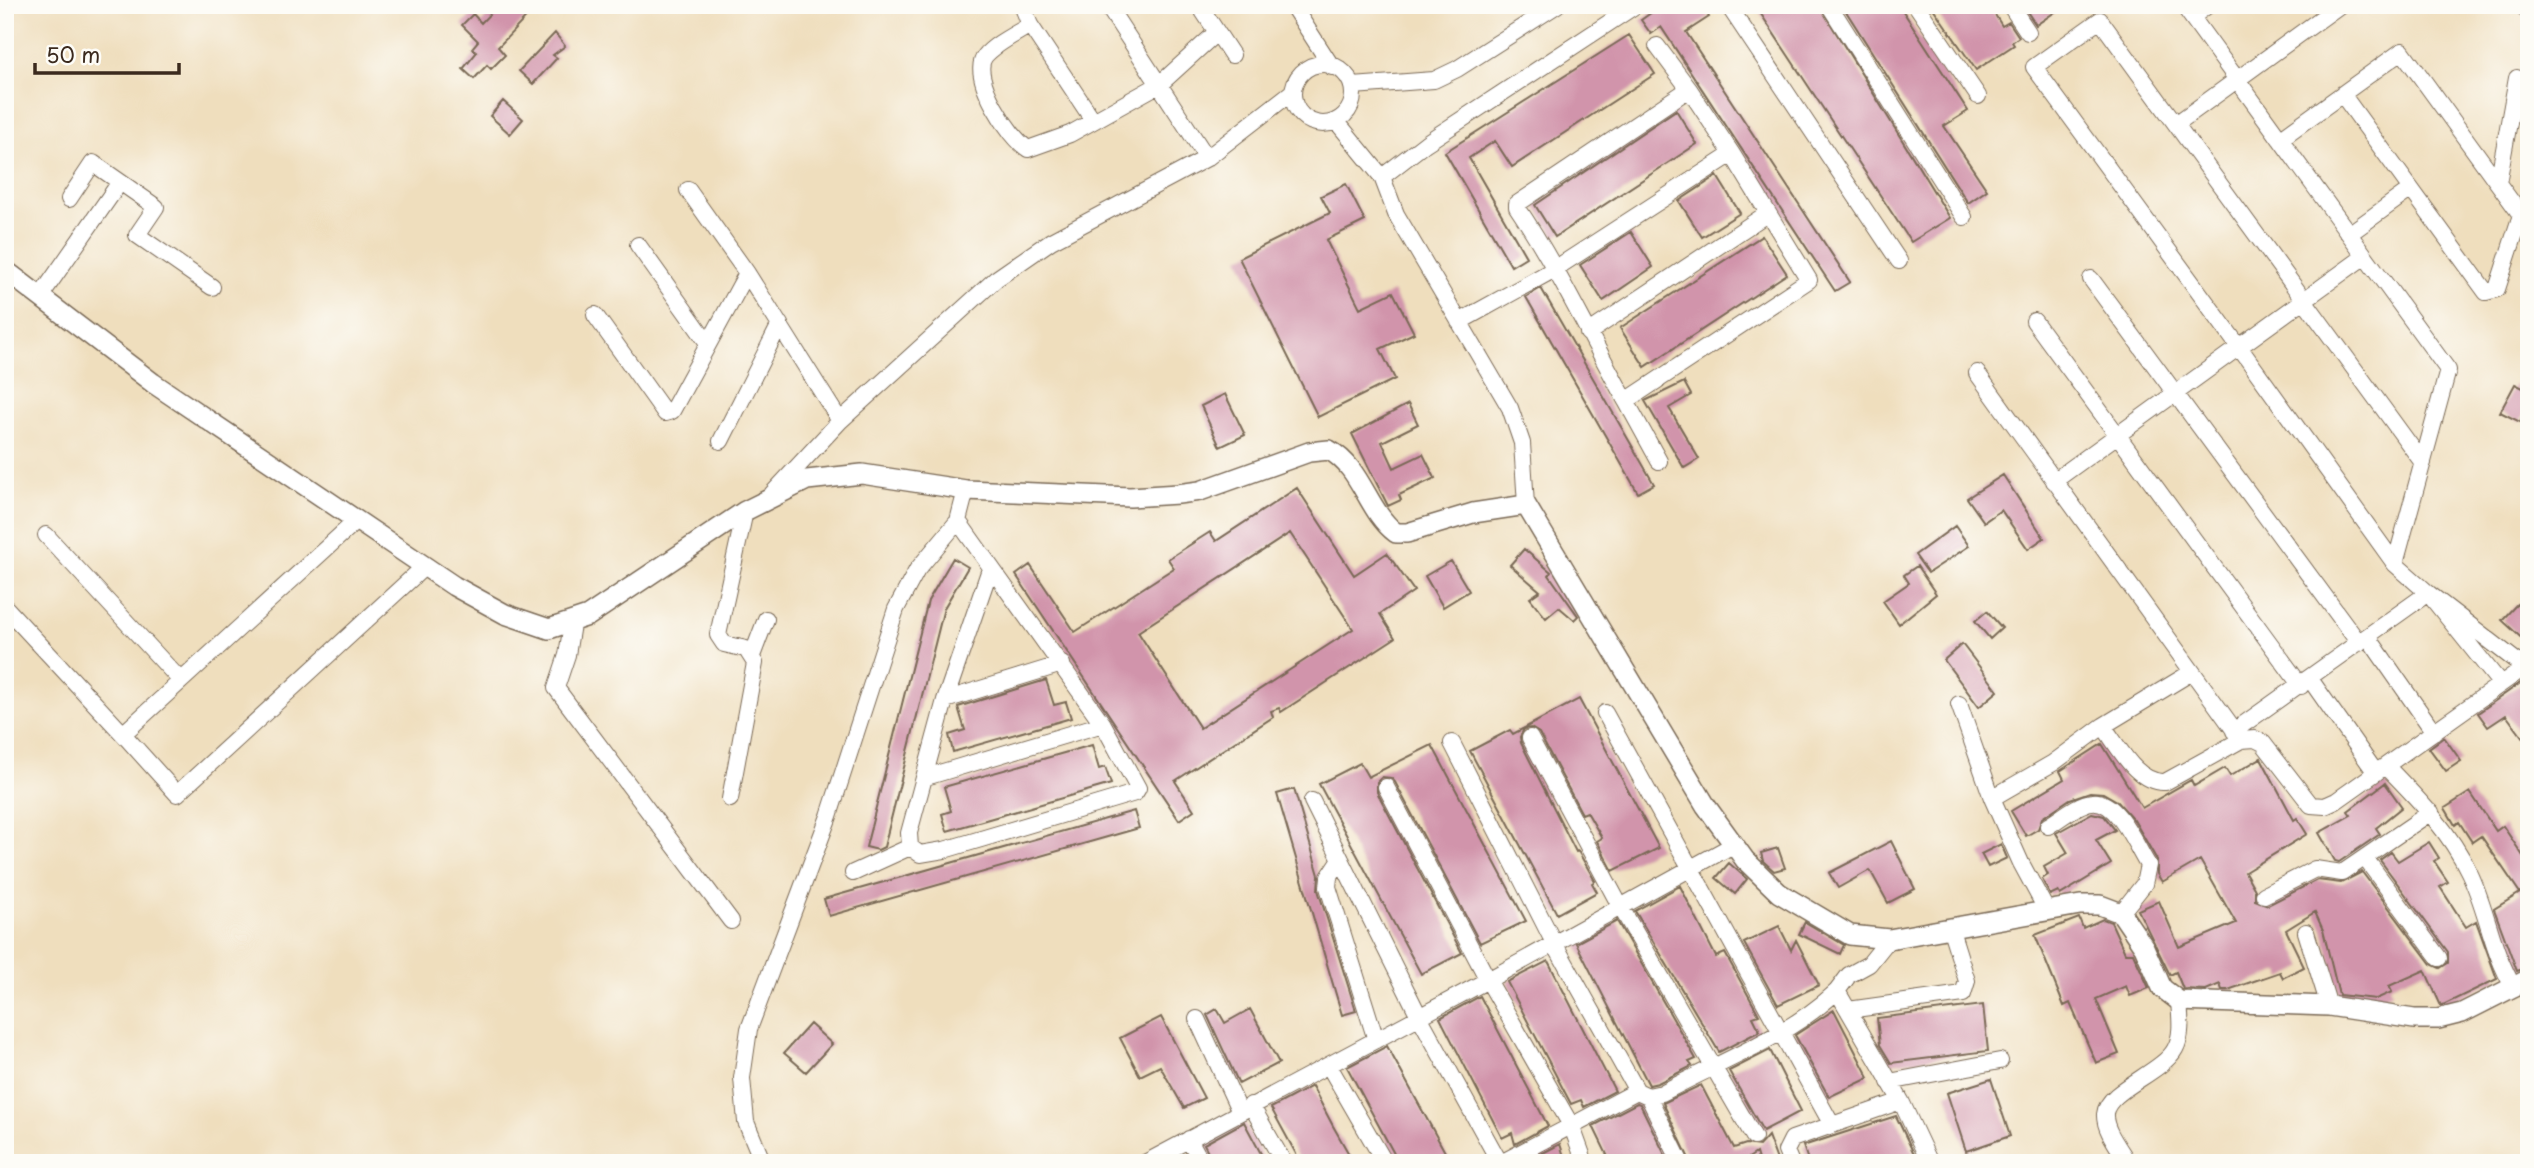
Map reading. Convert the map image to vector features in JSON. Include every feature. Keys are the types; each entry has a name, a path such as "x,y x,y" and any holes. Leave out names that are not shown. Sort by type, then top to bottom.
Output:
{"street":[{"path":"1021,5 1030,25 1093,120"},
{"path":"1107,5 1207,159"},
{"path":"1199,5 1232,55"},
{"path":"1292,5 1332,66"},
{"path":"1353,86 1434,80 1457,69 1557,5"},
{"path":"1382,177 1426,143 1636,5"},
{"path":"1728,5 1899,261"},
{"path":"1829,5 1964,217"},
{"path":"1916,5 1978,96"},
{"path":"2010,5 2028,32"},
{"path":"2208,5 2187,11 2448,370 2395,564"},
{"path":"2176,124 2340,5"},
{"path":"2519,5 2529,12"},
{"path":"1977,373 2238,735 2263,743 2311,805 2317,807 2336,801 2527,666 2428,593 2395,564 2035,67 2100,20 2424,463"},
{"path":"1030,25 995,48 982,63 984,83 1000,115 1025,147 1032,149 1160,85 1217,32"},
{"path":"1626,401 1809,280 1732,154 1657,46"},
{"path":"2280,139 2402,51 2521,215 2497,289 2486,292 2343,94"},
{"path":"766,501 840,421 996,279 1051,242 1207,159 1292,92 1301,72 1320,63 1332,66 1340,69 1353,86 1351,107 1337,122 1315,124 1298,112 1292,92"},
{"path":"2498,183 2517,78"},
{"path":"1658,461 1517,204 1689,89"},
{"path":"1337,122 1382,177 1396,215 1510,408 1522,443 1526,505 1706,806 1733,845 1779,892 1850,935 1889,939 2047,911 2100,905 2121,913 2144,947 2162,988 2179,1001 2329,1006 2414,1019 2438,1019 2462,1013 2521,983 2499,962 2469,872 2431,812 2381,769 2305,682 2034,321"},
{"path":"1460,322 1553,271 1732,154"},
{"path":"69,199 93,163 156,207 137,235 212,287"},
{"path":"40,297 120,182"},
{"path":"2349,234 2411,189"},
{"path":"688,190 747,273 840,421"},
{"path":"1588,333 1768,213"},
{"path":"638,245 708,343"},
{"path":"2054,481 2365,256"},
{"path":"5,270 153,383 454,586 531,625 549,629 572,624 603,608 745,511 807,480 840,475 882,476 966,490 1130,497 1178,495 1200,491 1322,449 1336,453 1353,471 1377,512 1396,533 1407,533 1496,508 1526,505"},
{"path":"595,315 665,414 672,411 747,273"},
{"path":"2091,279 2434,732"},
{"path":"721,441 780,324"},
{"path":"763,1163 746,1122 742,1078 749,1029 830,816 895,609 917,570 958,521 966,490"},
{"path":"745,511 718,635 719,641 740,646 752,656"},
{"path":"123,734 356,521"},
{"path":"910,847 919,853 944,850 1135,793 1138,788 1103,724 1062,663 1012,593 990,569 958,521"},
{"path":"46,535 181,681"},
{"path":"5,607 177,794 425,566"},
{"path":"910,847 909,833 945,700 990,569"},
{"path":"2103,726 2141,776 2153,783 2165,782 2238,735 2305,682 2428,593"},
{"path":"2428,593 2500,683"},
{"path":"730,799 754,668 752,656 766,619"},
{"path":"572,624 567,655 556,688 731,921"},
{"path":"945,700 1062,663"},
{"path":"1992,798 2053,763 2103,726 2192,672"},
{"path":"1959,704 1992,798 2021,863 2047,911"},
{"path":"1605,713 1689,870 1832,1125"},
{"path":"926,778 1103,724"},
{"path":"1530,738 1620,906 1754,1136"},
{"path":"1452,743 1554,943 1681,1163"},
{"path":"1386,787 1488,980 1572,1128 1585,1163"},
{"path":"1312,801 1419,1016 1501,1163 1642,1094 1662,1093 1781,1033 1819,1008 1849,975 1869,964 1889,939"},
{"path":"2048,826 2090,802 2104,803 2115,811 2148,865 2144,884 2121,913"},
{"path":"2264,895 2315,869 2342,873 2431,812"},
{"path":"1145,1163 1329,1066 1733,845"},
{"path":"853,873 910,847"},
{"path":"2365,858 2438,958"},
{"path":"1341,859 1329,877 1328,887 1376,1040"},
{"path":"1848,1010 1963,994 1967,981 1951,930"},
{"path":"2305,932 2329,1006"},
{"path":"1837,991 1901,1101 1930,1163"},
{"path":"2128,1163 2106,1124 2105,1113 2109,1101 2167,1060 2176,1047 2180,1028 2179,1001"},
{"path":"1197,1019 1245,1108 1284,1163"},
{"path":"1889,1082 2000,1061"},
{"path":"1329,1066 1385,1163"},
{"path":"1791,1163 1786,1151 1792,1139 1901,1101"},
{"path":"1189,1139 1202,1163"}],"building":[{"path":"498,5 538,5 498,47 505,55 491,69 487,65 474,79 463,69 477,52 472,48 478,41 462,25 473,14 481,23"},
{"path":"1662,5 1701,5 1709,17 1686,32 1850,282 1835,291 1661,27 1651,34 1641,20"},
{"path":"1755,5 1819,5 1950,218 1911,242"},
{"path":"1842,5 1899,5 1968,111 1944,126 1987,190 1968,203"},
{"path":"1931,5 1989,5 2002,26 2009,22 2019,37 2012,42 2014,45 1976,70"},
{"path":"2034,5 2065,5 2036,25 2026,10"},
{"path":"555,33 565,46 553,55 557,58 533,84 519,71"},
{"path":"1629,35 1655,74 1512,167 1495,141 1469,158 1526,257 1511,266 1445,152"},
{"path":"503,101 523,119 510,134 490,116"},
{"path":"1676,110 1697,144 1555,237 1535,205"},
{"path":"1717,176 1740,213 1702,237 1679,201"},
{"path":"1346,184 1365,221 1326,240 1360,308 1393,292 1414,333 1380,349 1395,379 1318,417 1239,258 1330,213 1321,196"},
{"path":"1631,232 1653,267 1603,301 1580,265"},
{"path":"1762,236 1787,274 1645,367 1620,328"},
{"path":"1541,288 1654,484 1638,493 1526,297"},
{"path":"1684,382 1691,395 1669,408 1699,459 1684,468 1645,401"},
{"path":"2515,384 2529,391 2529,404 2520,422 2500,412"},
{"path":"1225,394 1245,435 1220,447 1201,406"},
{"path":"1408,404 1418,424 1382,442 1394,468 1423,454 1435,478 1399,495 1401,500 1388,506 1352,434"},
{"path":"2003,475 2044,538 2028,549 2001,510 1984,522 1967,498"},
{"path":"1297,488 1354,575 1387,553 1414,591 1380,614 1395,638 1281,712 1279,708 1271,711 1273,717 1175,781 1194,810 1179,820 1016,575 1030,565 1075,632 1174,568 1168,559 1210,532 1216,541","holes":["1290,533 1353,629 1200,728 1138,632"]},
{"path":"1955,526 1969,546 1928,573 1915,555"},
{"path":"1524,549 1551,572 1549,575 1578,616 1574,620 1559,607 1546,618 1530,598 1540,591 1510,565"},
{"path":"953,558 968,567 944,608 884,847 878,850 866,847 928,601"},
{"path":"1451,561 1469,591 1443,607 1425,576"},
{"path":"1917,566 1936,594 1899,624 1883,601 1909,583 1904,575"},
{"path":"2517,604 2529,615 2529,645 2502,620"},
{"path":"1987,611 2002,628 1990,639 1975,621"},
{"path":"1962,644 1998,691 1979,707 1944,660"},
{"path":"2529,677 2529,746 2506,715 2488,727 2478,713"},
{"path":"1046,680 1054,705 1066,702 1071,718 953,752 949,735 965,730 958,707"},
{"path":"1579,699 1659,848 1613,871 1597,841 1602,838 1587,812 1582,814 1539,733 1531,728 1524,729 1520,737 1521,743 1576,852 1578,851 1595,881 1592,883 1597,892 1557,914 1470,751 1510,730 1513,734"},
{"path":"2444,737 2461,761 2446,771 2429,748"},
{"path":"2102,744 2142,808 2191,780 2194,786 2225,768 2230,776 2261,758 2294,820 2297,818 2307,834 2245,872 2255,890 2255,900 2268,905 2317,880 2341,883 2362,872 2431,964 2440,968 2448,963 2448,952 2380,860 2391,852 2398,861 2429,842 2439,858 2434,861 2448,882 2440,887 2466,927 2476,921 2497,979 2441,1006 2425,970 2389,986 2392,992 2376,999 2339,995 2323,930 2315,912 2286,930 2304,967 2283,978 2280,972 2228,990 2222,990 2220,984 2206,990 2183,989 2176,972 2170,975 2138,910 2159,901 2179,947 2236,923 2200,860 2162,882 2157,874 2157,860 2134,820 2117,801 2103,793 2090,792 2070,799 2042,818 2038,829 2026,836 2011,811 2064,779 2060,771"},
{"path":"1092,745 1099,769 1105,767 1111,784 947,831 942,814 951,811 944,787"},
{"path":"1432,745 1526,921 1480,943 1395,782 1391,778 1382,777 1377,782 1377,792 1462,953 1421,974 1319,784 1360,763 1368,777"},
{"path":"2385,783 2402,807 2376,828 2380,834 2339,862 2335,861 2319,833 2351,815 2348,811"},
{"path":"1294,789 1319,875 1318,890 1356,1011 1342,1015 1277,794"},
{"path":"2470,792 2496,831 2503,826 2529,865 2529,967 2517,971 2494,909 2520,893 2481,836 2472,842 2459,822 2455,825 2445,808"},
{"path":"1134,811 1139,828 829,916 824,899"},
{"path":"2092,813 2104,816 2115,830 2096,840 2111,864 2060,895 2058,891 2050,895 2042,879 2048,875 2044,867 2068,853 2056,833"},
{"path":"1891,841 1915,889 1888,903 1870,870 1838,888 1829,873"},
{"path":"2001,844 2007,858 1988,867 1981,854"},
{"path":"1778,848 1785,868 1774,871 1763,861 1761,853"},
{"path":"1729,863 1747,879 1735,894 1716,878"},
{"path":"1680,886 1716,957 1725,953 1759,1015 1753,1017 1760,1031 1719,1052 1635,911"},
{"path":"2079,918 2083,928 2103,919 2111,922 2125,953 2133,953 2149,988 2130,996 2126,986 2096,999 2119,1054 2096,1063 2070,1003 2064,1006 2035,935"},
{"path":"1617,921 1696,1059 1689,1062 1692,1066 1658,1083 1649,1085 1576,943"},
{"path":"1805,922 1844,945 1840,954 1799,934"},
{"path":"1779,926 1791,950 1796,940 1819,985 1778,1005 1744,943"},
{"path":"1548,961 1615,1091 1584,1107 1581,1100 1571,1104 1507,982"},
{"path":"1480,996 1548,1126 1515,1144 1512,1133 1502,1138 1440,1018"},
{"path":"1983,1005 1988,1051 1891,1063 1880,1045 1877,1018"},
{"path":"1217,1009 1225,1023 1250,1009 1279,1063 1239,1084 1207,1015"},
{"path":"1834,1010 1869,1078 1829,1097 1795,1035"},
{"path":"1161,1017 1204,1098 1184,1108 1160,1066 1140,1076 1120,1038"},
{"path":"810,1024 832,1044 806,1072 784,1053"},
{"path":"1387,1046 1451,1163 1399,1163 1347,1067"},
{"path":"1770,1050 1801,1111 1763,1131 1729,1071"},
{"path":"1991,1079 2010,1136 1966,1151 1947,1093"},
{"path":"1701,1085 1734,1148 1746,1144 1759,1146 1768,1136 1778,1163 1759,1163 1756,1153 1741,1163 1691,1163 1663,1103"},
{"path":"1312,1086 1354,1163 1301,1163 1271,1108"},
{"path":"1637,1103 1640,1104 1669,1163 1611,1163 1593,1126"},
{"path":"1896,1116 1916,1158 1902,1163 1809,1163 1803,1146"},
{"path":"1244,1122 1266,1163 1214,1163 1204,1144"},
{"path":"1560,1144 1566,1163 1524,1163"}]}
